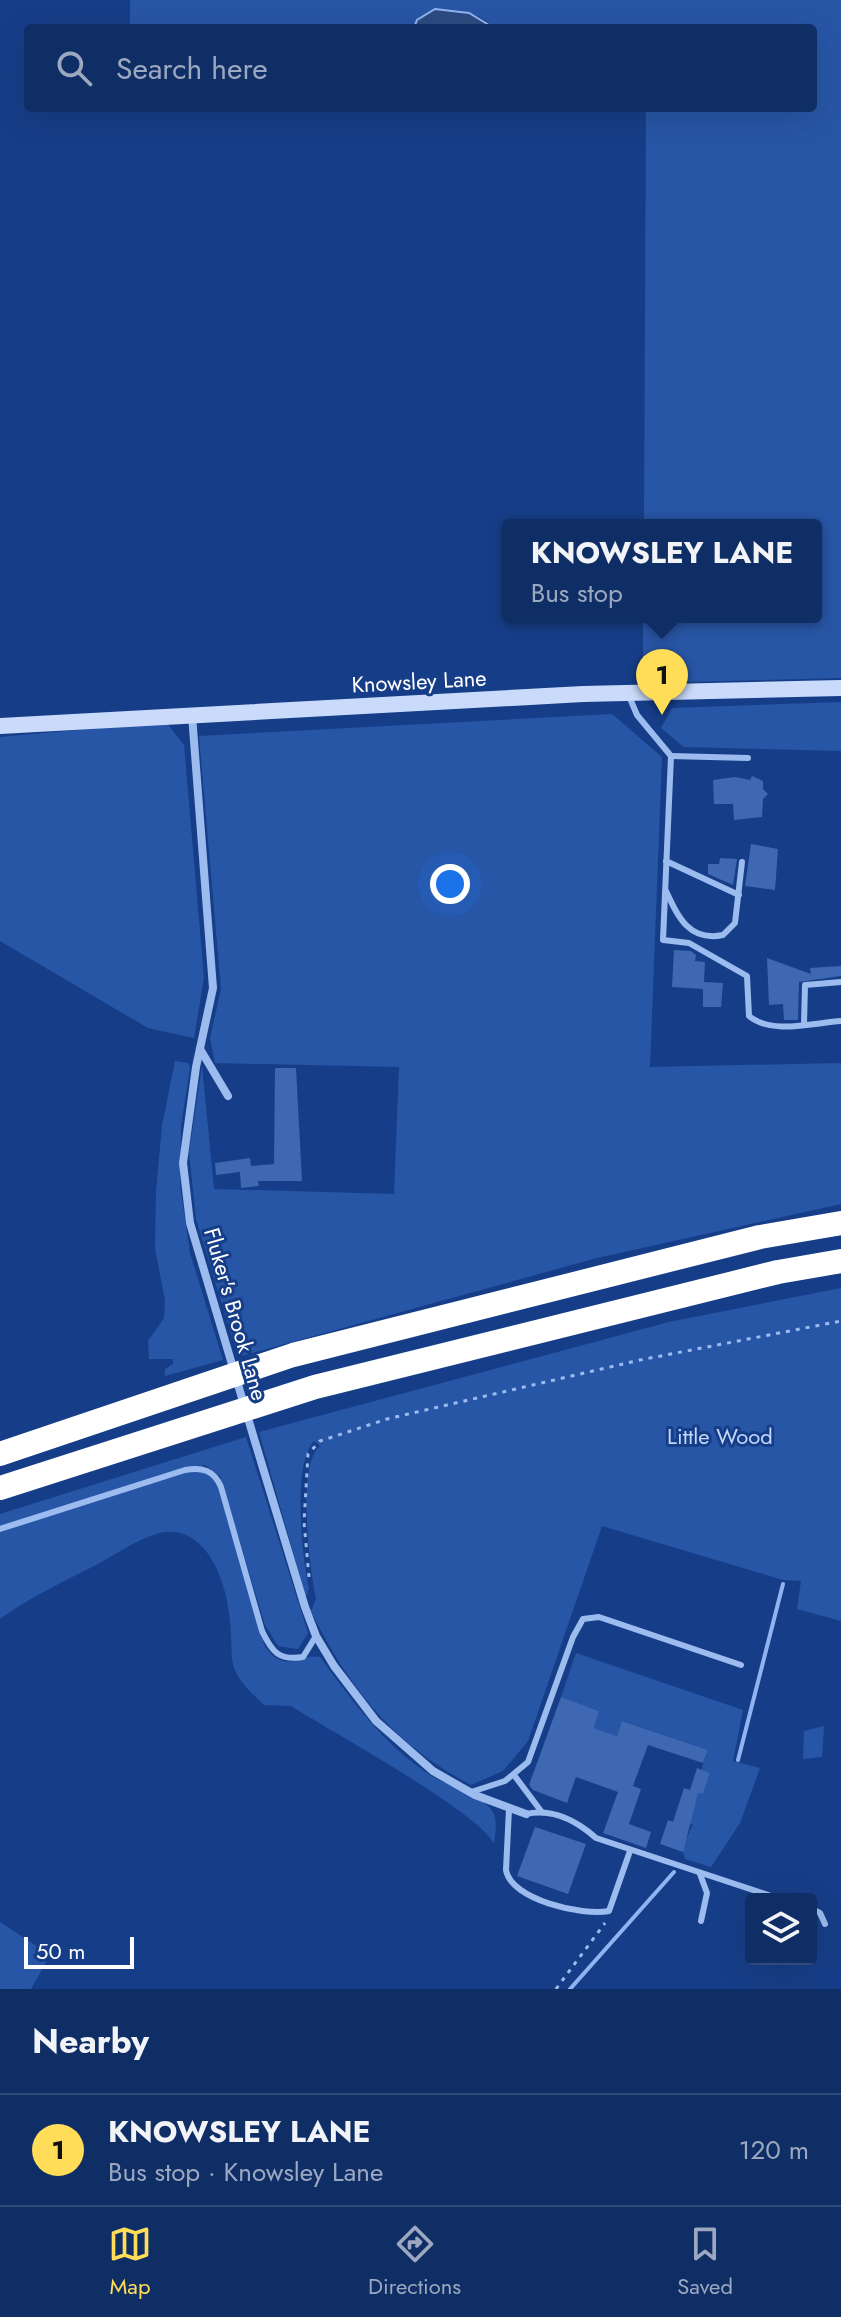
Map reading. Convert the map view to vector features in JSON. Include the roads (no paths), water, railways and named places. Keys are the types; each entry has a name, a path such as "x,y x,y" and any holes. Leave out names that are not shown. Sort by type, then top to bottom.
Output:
{"highway":[{"path":"0,1454 293,1355 760,1237 841,1223"},
{"path":"0,1488 315,1387 778,1272 841,1261"}],"main road":[{"name":"Knowsley Lane","path":"0,726 191,713 627,693 841,688"}],"street":[{"name":"Fluker's Brook Lane","path":"191,713 213,988 200,1049 183,1163 190,1223 305,1607 316,1636 376,1721 433,1771 471,1792 526,1814"},
{"path":"200,1049 228,1096"}],"lane":[{"path":"627,693 637,715 671,756 663,940 689,943 747,976 749,1016 758,1023 771,1026 841,1021"},
{"path":"671,756 748,758"},
{"path":"666,861 739,895"},
{"path":"665,888 685,927 709,937 733,928 742,862"},
{"path":"804,1024 805,985 841,982"},
{"path":"0,1529 185,1470 205,1469 217,1478 221,1487 262,1631 272,1651 281,1657 303,1657 316,1636"},
{"path":"471,1792 514,1775 528,1762 573,1637 583,1619 599,1617 741,1665"},
{"path":"514,1775 541,1811"},
{"path":"509,1809 506,1870 512,1886 578,1912 609,1911 630,1851"},
{"path":"526,1814 541,1811 580,1824 596,1838 630,1851 761,1893"},
{"path":"700,1874 707,1893 701,1921"},
{"path":"817,1911 825,1924"}],"waterway":[{"path":"738,1760 783,1584"},
{"path":"570,1989 674,1872"}],"place":[{"name":"KNOWSLEY LANE","path":"662,715"}],"park label":[{"name":"Little Wood","path":"720,1436"}]}
